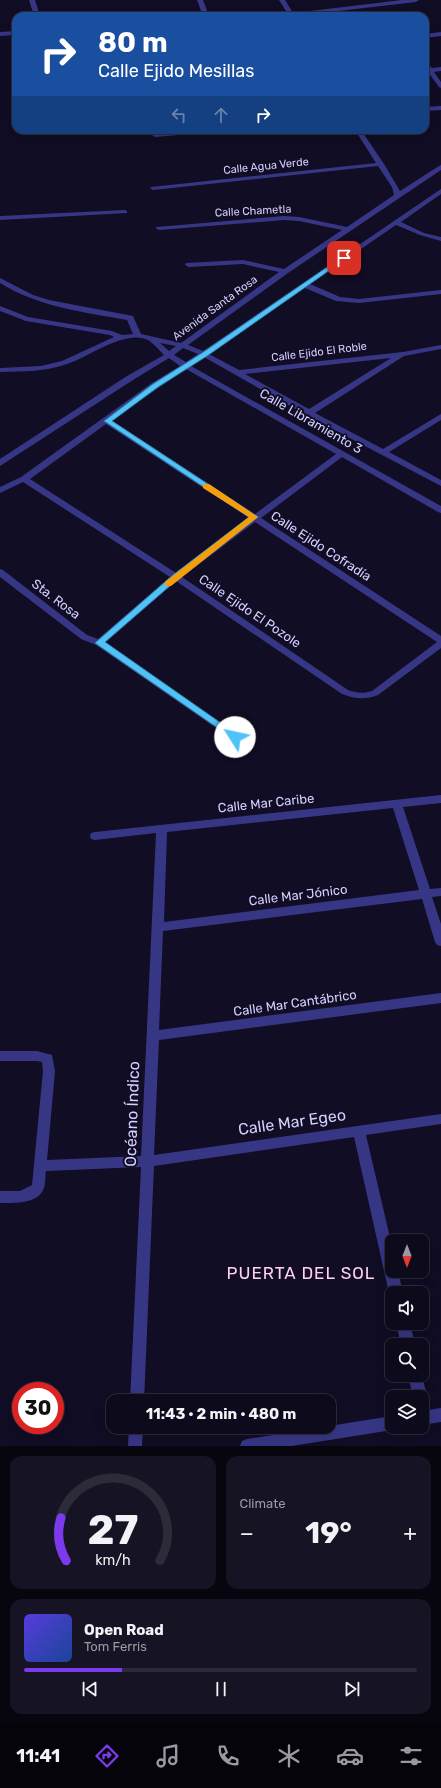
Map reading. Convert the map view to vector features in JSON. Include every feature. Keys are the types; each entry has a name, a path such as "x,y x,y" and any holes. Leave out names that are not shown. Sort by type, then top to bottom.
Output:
{"street":[{"path":"32,0 36,12"},
{"path":"200,0 204,12"},
{"path":"282,0 290,12"},
{"path":"359,0 362,6"},
{"path":"320,12 416,0"},
{"path":"0,34 12,34"},
{"path":"429,36 441,34"},
{"path":"429,71 441,69"},
{"path":"429,72 441,86"},
{"path":"429,109 441,108"},
{"path":"155,136 174,134"},
{"path":"361,134 394,187 398,197"},
{"name":"Calle Agua Verde","path":"153,188 380,164"},
{"name":"Avenida Santa Rosa","path":"0,463 130,378 169,355 285,271 441,167"},
{"path":"0,490 24,479 107,421 155,385 204,354 441,191"},
{"path":"0,218 125,212"},
{"name":"Calle Chametla","path":"159,228 284,218 299,219 347,229"},
{"path":"396,222 422,234 441,239"},
{"path":"188,265 244,262 285,271"},
{"path":"0,280 14,290 38,300 61,306 130,318 138,336"},
{"path":"305,285 339,299 359,301 441,292"},
{"path":"0,308 26,319 112,333 122,338"},
{"path":"0,370 41,368 64,363 122,338 138,336 151,340"},
{"name":"Calle Libramiento 3","path":"151,340 182,345 204,354 309,413 441,483"},
{"name":"Calle Libramiento 3","path":"151,340 169,355 186,366 441,510"},
{"name":"Calle Ejido El Roble","path":"237,373 403,354 441,347"},
{"name":"Calle Ejido El Roble","path":"309,413 403,354"},
{"path":"384,452 441,416"},
{"name":"Calle Ejido Cofradía","path":"107,421 441,640"},
{"path":"99,643 176,577 254,517 341,454"},
{"name":"Calle Ejido El Pozole","path":"24,479 176,577 345,692 362,697 375,693 441,643"},
{"name":"Sta. Rosa","path":"0,572 84,637 99,643 235,737"},
{"name":"Calle Mar Caribe","path":"95,836 441,799"},
{"path":"397,804 441,942"},
{"name":"Océano Índico","path":"137,1394 162,828"},
{"name":"Calle Mar Jónico","path":"158,927 441,892"},
{"name":"Calle Mar Cantábrico","path":"153,1036 441,998"},
{"path":"0,1056 37,1056 48,1059 49,1071 38,1188 30,1195 23,1197 0,1197"},
{"name":"Calle Mar Egeo","path":"40,1166 148,1161 441,1118"},
{"path":"360,1130 394,1286"},
{"path":"429,1415 441,1415"},
{"path":"246,1446 385,1424"},
{"path":"135,1446 136,1434"}],"slow traffic":[{"path":"168,584 254,517 206,486"}],"district":[{"name":"PUERTA DEL SOL","path":"301,1273"}],"route":[{"path":"235,737 99,643 176,577 254,517 107,421 155,385 204,354 344,258"}]}
